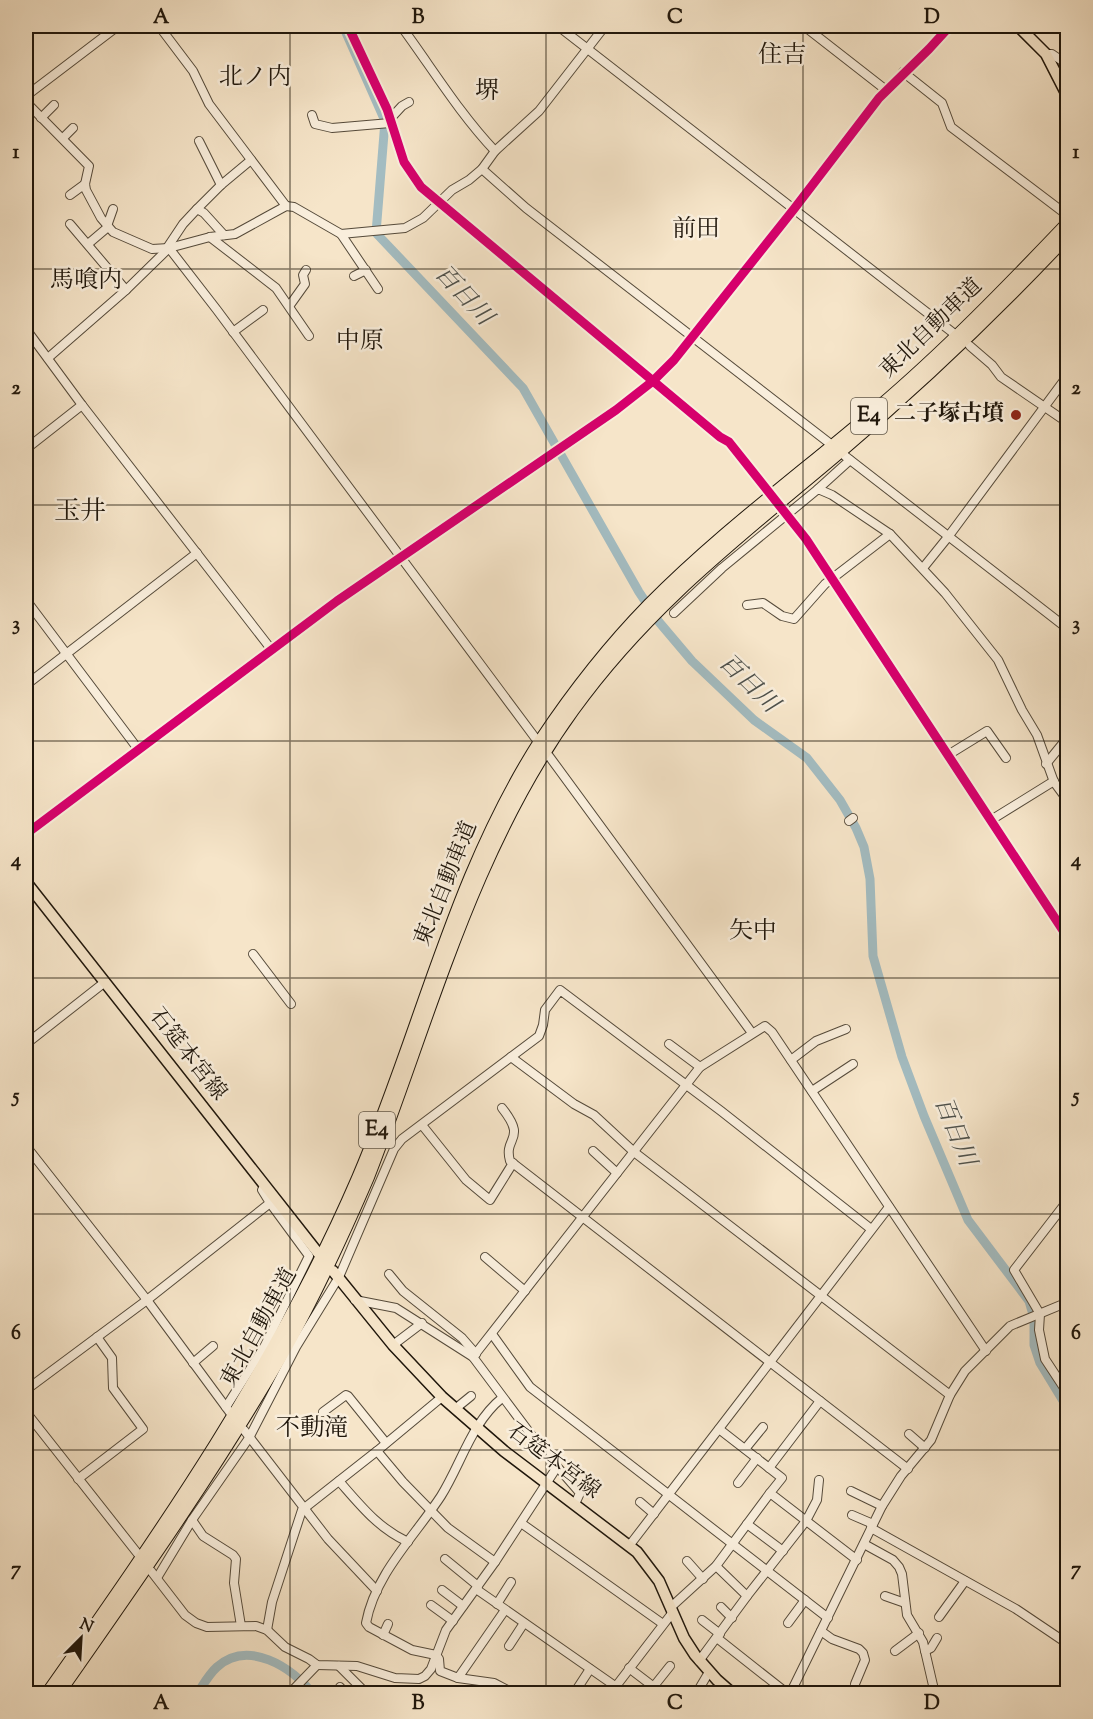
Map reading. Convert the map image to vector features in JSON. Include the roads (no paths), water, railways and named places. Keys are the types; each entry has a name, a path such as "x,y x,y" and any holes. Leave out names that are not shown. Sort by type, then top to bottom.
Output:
{"highway":[{"name":"東北自動車道","path":"58,1694 87,1645 219,1441 278,1343 314,1275 360,1173 468,880 525,766 571,698 603,656 716,543 912,378 988,305 1067,219"},
{"name":"東北自動車道","path":"661,600 934,370 1009,297 1068,235"},
{"name":"東北自動車道","path":"47,1694 87,1645"},
{"path":"41,1694 87,1645"},
{"path":"63,1694 87,1645"}],"main road":[{"path":"1018,26 1046,54 1068,97"},
{"name":"石筵本宮線","path":"26,882 318,1253"},
{"name":"石筵本宮線","path":"336,1274 393,1345 442,1397 477,1429 546,1484 629,1546 651,1569 684,1638 699,1661 733,1694"}],"street":[{"path":"26,96 118,26"},
{"path":"159,26 193,71 210,104 286,206 310,214 341,234 378,289"},
{"path":"348,26 404,162 410,166 421,187 720,437 729,442 769,492"},
{"path":"401,26 474,129 495,151"},
{"path":"558,26 952,332"},
{"path":"341,234 405,228 432,210 439,201 482,169 495,151 539,111 605,26"},
{"path":"804,26 886,90"},
{"path":"26,834 271,649 653,381 693,337 886,90 930,49 950,26"},
{"path":"1046,54 1052,54 1068,65"},
{"path":"903,72 942,103 951,127 1067,219"},
{"path":"26,102 89,166 86,190 108,226 122,237 152,249 168,248 210,237 235,234 286,206"},
{"path":"312,115 315,124 326,128 388,123 402,106 409,102"},
{"path":"41,118 54,105"},
{"path":"63,138 73,128"},
{"path":"199,141 221,185"},
{"path":"48,358 166,253 183,224 221,185 251,160"},
{"path":"482,169 526,208 828,442"},
{"path":"70,195 85,184"},
{"path":"88,244 108,226 113,209"},
{"path":"197,209 204,213 224,235"},
{"path":"70,224 126,290"},
{"path":"210,237 276,288 290,305 309,336"},
{"path":"168,248 192,277 536,739"},
{"path":"290,305 305,284 303,273 306,270"},
{"path":"354,276 366,270"},
{"path":"192,277 199,271"},
{"path":"233,332 263,310"},
{"path":"26,329 271,649"},
{"path":"970,346 992,365 1000,377 1068,423"},
{"path":"923,568 1068,375"},
{"path":"26,449 82,405"},
{"path":"674,614 785,511 818,489 848,458 1068,629"},
{"path":"818,489 832,495 890,534 923,568 998,660 1037,735 1054,781 1068,801"},
{"path":"785,511 1068,938"},
{"path":"747,605 763,603 782,616 794,619 831,578 890,534"},
{"path":"26,685 197,553"},
{"path":"26,600 138,750"},
{"path":"948,755 987,731 1005,758"},
{"path":"1046,764 1068,737"},
{"path":"549,756 752,1033"},
{"path":"991,820 1054,781"},
{"path":"254,954 291,1004"},
{"path":"26,1044 105,982"},
{"path":"157,1578 192,1520 249,1438 336,1274 394,1149 402,1139 539,1036 545,1010 560,990 871,1229"},
{"path":"474,1356 685,1084 700,1067 765,1026 772,1032 986,1351"},
{"path":"791,1060 816,1041 846,1029"},
{"path":"669,1044 700,1067"},
{"path":"511,1057 574,1104 594,1115 634,1152 950,1395"},
{"path":"812,1091 853,1064"},
{"path":"502,1108 513,1122 515,1131 508,1152 508,1158 513,1163 908,1469"},
{"path":"422,1125 466,1180 490,1200 513,1163"},
{"path":"26,1146 179,1338 193,1363 229,1411 309,1256 262,1190 265,1184"},
{"path":"593,1151 617,1173"},
{"path":"1068,1200 1014,1270 1039,1314 1042,1352 1068,1394"},
{"path":"26,1390 147,1300 270,1203"},
{"path":"629,1546 889,1207"},
{"path":"485,1257 525,1291"},
{"path":"389,1274 403,1292 462,1338 502,1398 580,1493 575,1504"},
{"path":"355,1300 391,1307 422,1323 474,1356"},
{"path":"702,1620 718,1636 789,1694 882,1506 925,1448 936,1430 950,1395 965,1371 1004,1331 1027,1318 1068,1302"},
{"path":"393,1345 422,1323"},
{"path":"492,1334 530,1387 828,1618"},
{"path":"78,1479 143,1429 112,1389 112,1358 96,1337"},
{"path":"193,1363 213,1346"},
{"path":"323,1412 348,1395 386,1443"},
{"path":"455,1409 471,1396"},
{"path":"267,1629 272,1602 303,1508 377,1452 442,1397"},
{"path":"502,1398 490,1410 477,1429 440,1497 395,1559 376,1591 366,1623 369,1627 416,1652 436,1655 439,1659 440,1671 458,1677 494,1683 515,1694"},
{"path":"769,1468 820,1401"},
{"path":"26,1412 138,1554"},
{"path":"745,1449 762,1427"},
{"path":"445,1559 497,1604 590,1669 613,1691 672,1609 716,1566 782,1478 719,1429"},
{"path":"244,1430 303,1508 376,1591"},
{"path":"909,1434 925,1448"},
{"path":"377,1452 448,1528 495,1562"},
{"path":"738,1483 757,1458"},
{"path":"151,1571 185,1615 196,1623 213,1628 241,1626 267,1629 285,1647 317,1665 357,1666 395,1678 419,1679 430,1672 446,1630 495,1562 557,1467"},
{"path":"339,1480 381,1526 408,1542"},
{"path":"699,1661 806,1521 817,1500 819,1480"},
{"path":"851,1491 882,1506"},
{"path":"770,1493 857,1560"},
{"path":"640,1502 654,1514"},
{"path":"852,1515 1016,1609 1068,1644"},
{"path":"192,1520 203,1536 236,1559 234,1583 241,1626"},
{"path":"520,1523 663,1624"},
{"path":"747,1524 783,1551"},
{"path":"864,1544 893,1560 902,1574 907,1615 919,1633 935,1694"},
{"path":"687,1562 703,1579"},
{"path":"716,1566 747,1596"},
{"path":"939,1617 965,1581"},
{"path":"497,1604 512,1582"},
{"path":"442,1590 463,1606"},
{"path":"885,1596 905,1603"},
{"path":"788,1623 805,1600"},
{"path":"431,1605 453,1621"},
{"path":"721,1607 732,1618"},
{"path":"458,1677 505,1610"},
{"path":"509,1646 524,1623"},
{"path":"383,1635 387,1624"},
{"path":"821,1631 832,1639 861,1650 865,1660 855,1684"},
{"path":"895,1651 919,1633"},
{"path":"925,1651 931,1648 937,1638"},
{"path":"276,1694 290,1693 317,1665"},
{"path":"339,1666 362,1692"},
{"path":"654,1686 670,1666"},
{"path":"629,1668 663,1694"},
{"path":"575,1692 590,1669"},
{"path":"696,1694 710,1672"}],"waterway":[{"name":"百日川","path":"343,26 385,121 376,233 523,388 639,592 659,622 692,661 754,720 807,758 840,800 856,828 864,847 870,879 873,956 902,1057 968,1220 1029,1301 1034,1318 1034,1345 1040,1363 1068,1409"},
{"path":"197,1694 217,1667 229,1659 242,1656 255,1656 282,1666 294,1674 313,1694"}],"place":[{"name":"二子塚古墳","path":"1016,415"}],"district":[{"name":"住吉","path":"782,56"},
{"name":"北ノ内","path":"255,78"},
{"name":"堺","path":"487,92"},
{"name":"前田","path":"696,230"},
{"name":"馬喰内","path":"86,281"},
{"name":"中原","path":"360,342"},
{"name":"玉井","path":"80,512"},
{"name":"矢中","path":"753,932"},
{"name":"不動滝","path":"312,1429"}]}
